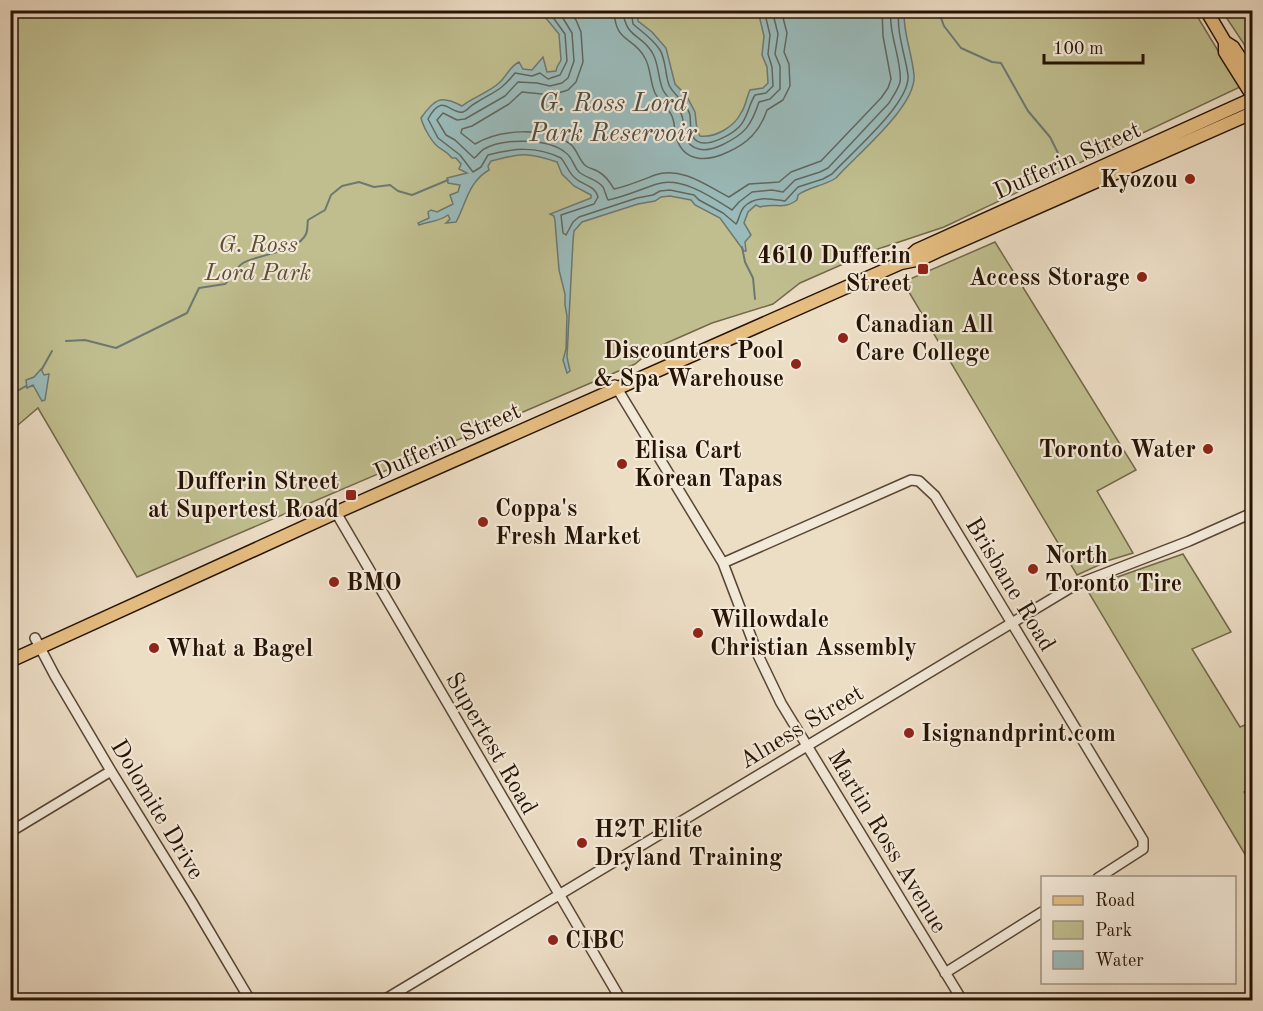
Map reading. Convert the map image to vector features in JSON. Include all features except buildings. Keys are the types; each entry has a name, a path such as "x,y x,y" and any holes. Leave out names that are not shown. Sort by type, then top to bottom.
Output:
{"main road":[{"path":"1206,10 1225,42 1233,47 1252,76"},
{"path":"1225,42 1225,52 1252,97"},
{"name":"Dufferin Street","path":"901,263 917,250 1252,97"},
{"name":"Dufferin Street","path":"10,662 39,643 333,509 901,263 921,259 1252,113"}],"street":[{"name":"Martin Ross Avenue","path":"617,387 723,563 767,677 781,703 962,1000"},
{"name":"Brisbane Road","path":"723,563 911,480 919,480 935,496 1143,840 1143,849 1101,876"},
{"name":"Supertest Road","path":"333,509 621,1000"},
{"name":"Alness Street","path":"384,1000 1075,585 1189,541 1252,513"},
{"name":"Dolomite Drive","path":"39,643 55,676 111,771 250,1000"},
{"path":"10,831 111,771"},
{"path":"945,973 1041,913"}],"green space":[{"name":"G. Ross Lord Park","path":"11,11 1194,11 1240,87 944,227 875,250 800,283 773,304 712,323 653,349 635,364 137,577 38,408 11,431"},
{"path":"1222,11 1252,11 1252,66 1244,44"},
{"path":"995,242 1136,470 1097,491 1133,553 1110,560 1077,575 903,282"},
{"path":"1183,554 1231,632 1192,649 1240,727 1252,722 1252,787 1244,792 1252,806 1252,866 1086,588"}],"water":[{"name":"G. Ross Lord Park Reservoir","path":"545,11 637,11 638,21 666,48 675,84 686,95 695,112 700,136 712,135 729,127 743,110 750,90 763,88 768,83 767,67 762,55 764,36 758,11 904,11 914,75 912,87 906,101 884,130 836,178 802,192 798,195 797,200 787,205 760,207 756,205 748,212 744,223 751,235 745,242 746,251 720,218 695,205 691,200 670,196 582,222 574,231 573,241 567,357 570,371 567,373 563,360 566,349 567,316 565,294 559,270 555,221 554,216 550,214 591,198 591,195 574,186 562,174 557,162 538,156 517,155 491,161 488,166 489,170 472,187 456,222 446,223 450,219 448,215 419,225 418,223 429,218 428,212 431,210 437,212 453,204 450,195 458,192 460,185 448,183 447,178 467,173 459,169 461,164 456,158 452,158 438,147 427,132 421,118 430,106 439,100 449,100 462,106 495,86 519,62 523,69 532,70 543,57 547,72 556,71 561,60 559,34 545,17"},
{"path":"41,369 44,375 49,374 45,400 42,401 33,385 27,388 26,380 34,377"}],"waterway":[{"path":"938,10 944,26 961,48 992,62 1001,63 1028,111 1050,137 1058,153 1060,164"},
{"path":"66,341 85,340 116,348 187,313 199,288 225,284 243,263 287,249 302,240 307,232 308,220 325,210 331,195 342,186 359,182 374,187 390,185 398,191 412,195 448,180"},
{"path":"742,247 745,262 753,278 755,299"},
{"path":"42,369 52,351"},
{"path":"10,389 19,390 26,386"}],"place":[{"name":"Kyozou","path":"1190,179"},
{"name":"4610 Dufferin Street","path":"923,269"},
{"name":"Access Storage","path":"1142,277"},
{"name":"Canadian All Care College","path":"843,338"},
{"name":"Discounters Pool & Spa Warehouse","path":"796,364"},
{"name":"Toronto Water","path":"1208,449"},
{"name":"Elisa Cart Korean Tapas","path":"622,464"},
{"name":"Dufferin Street at Supertest Road","path":"351,495"},
{"name":"Coppa's Fresh Market","path":"483,522"},
{"name":"North Toronto Tire","path":"1033,569"},
{"name":"BMO","path":"334,582"},
{"name":"Willowdale Christian Assembly","path":"698,633"},
{"name":"What a Bagel","path":"154,648"},
{"name":"Isignandprint.com","path":"909,733"},
{"name":"H2T Elite Dryland Training","path":"582,843"},
{"name":"CIBC","path":"553,940"}]}
